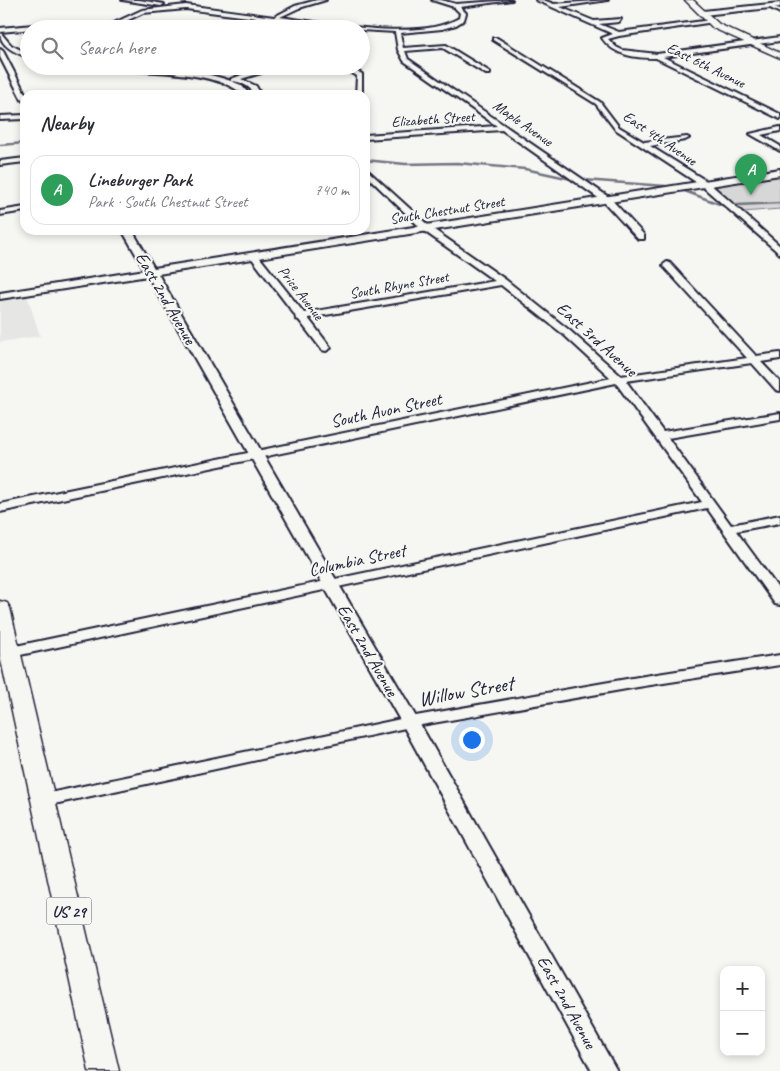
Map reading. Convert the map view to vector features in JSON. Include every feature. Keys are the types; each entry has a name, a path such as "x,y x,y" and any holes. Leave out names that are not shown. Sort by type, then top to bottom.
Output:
{"main road":[{"path":"690,0 711,22 780,56"},
{"name":"US 29","path":"0,608 104,1071"}],"street":[{"path":"124,0 290,20"},
{"path":"106,20 128,9 129,5 124,0"},
{"path":"170,5 183,0"},
{"path":"124,20 142,12 186,7 204,0"},
{"path":"275,18 298,7 323,0"},
{"path":"435,0 456,6 509,0"},
{"path":"539,0 618,34 711,22"},
{"path":"554,6 605,0"},
{"path":"776,0 780,3"},
{"path":"703,13 770,6 780,3"},
{"path":"370,30 427,30 453,25 460,21 463,15 456,6"},
{"path":"770,6 780,11"},
{"path":"594,23 619,20"},
{"path":"0,30 20,28"},
{"path":"397,31 401,50 444,46 488,73"},
{"name":"East 6th Avenue","path":"618,34 608,36 606,40 610,45 625,52 657,56 780,117"},
{"path":"1,36 0,49 20,90"},
{"path":"1,36 8,46 20,52"},
{"name":"East 4th Avenue","path":"495,39 598,103 614,126 705,184 780,251"},
{"path":"657,56 780,39"},
{"path":"0,49 10,54 20,56"},
{"name":"Maple Avenue","path":"401,50 406,60 607,200 641,236"},
{"path":"195,75 232,80 249,75"},
{"path":"210,75 254,87 256,90"},
{"path":"359,90 360,75"},
{"path":"232,80 244,90"},
{"path":"0,118 20,117"},
{"name":"Elizabeth Street","path":"370,137 504,128"},
{"path":"780,128 754,134 780,149"},
{"path":"641,144 685,138"},
{"path":"0,163 20,161"},
{"name":"South Chestnut Street","path":"0,296 780,172"},
{"name":"East 3rd Avenue","path":"370,175 427,229 503,282 566,332 620,379 780,601"},
{"path":"0,213 20,210"},
{"name":"East 2nd Avenue","path":"130,235 410,722 605,1071"},
{"name":"Price Avenue","path":"254,256 326,348"},
{"path":"667,265 780,388"},
{"name":"South Rhyne Street","path":"300,317 503,282"},
{"name":"South Avon Street","path":"0,508 620,379 780,356"},
{"path":"661,436 780,416"},
{"name":"Columbia Street","path":"11,652 710,504"},
{"path":"728,529 780,519"},
{"name":"Willow Street","path":"44,800 410,722 648,680 780,660"}],"shaded area":[{"path":"780,174 780,209 743,212 712,185"},
{"path":"27,295 40,336 0,342 0,299"}],"waterway":[{"path":"0,145 20,143"},
{"path":"370,160 405,164 457,163 525,169 571,179"},
{"path":"584,180 665,186"},
{"path":"682,190 722,205"},
{"path":"738,205 780,203"}],"place":[{"name":"Lineburger Park","path":"751,195"}]}
